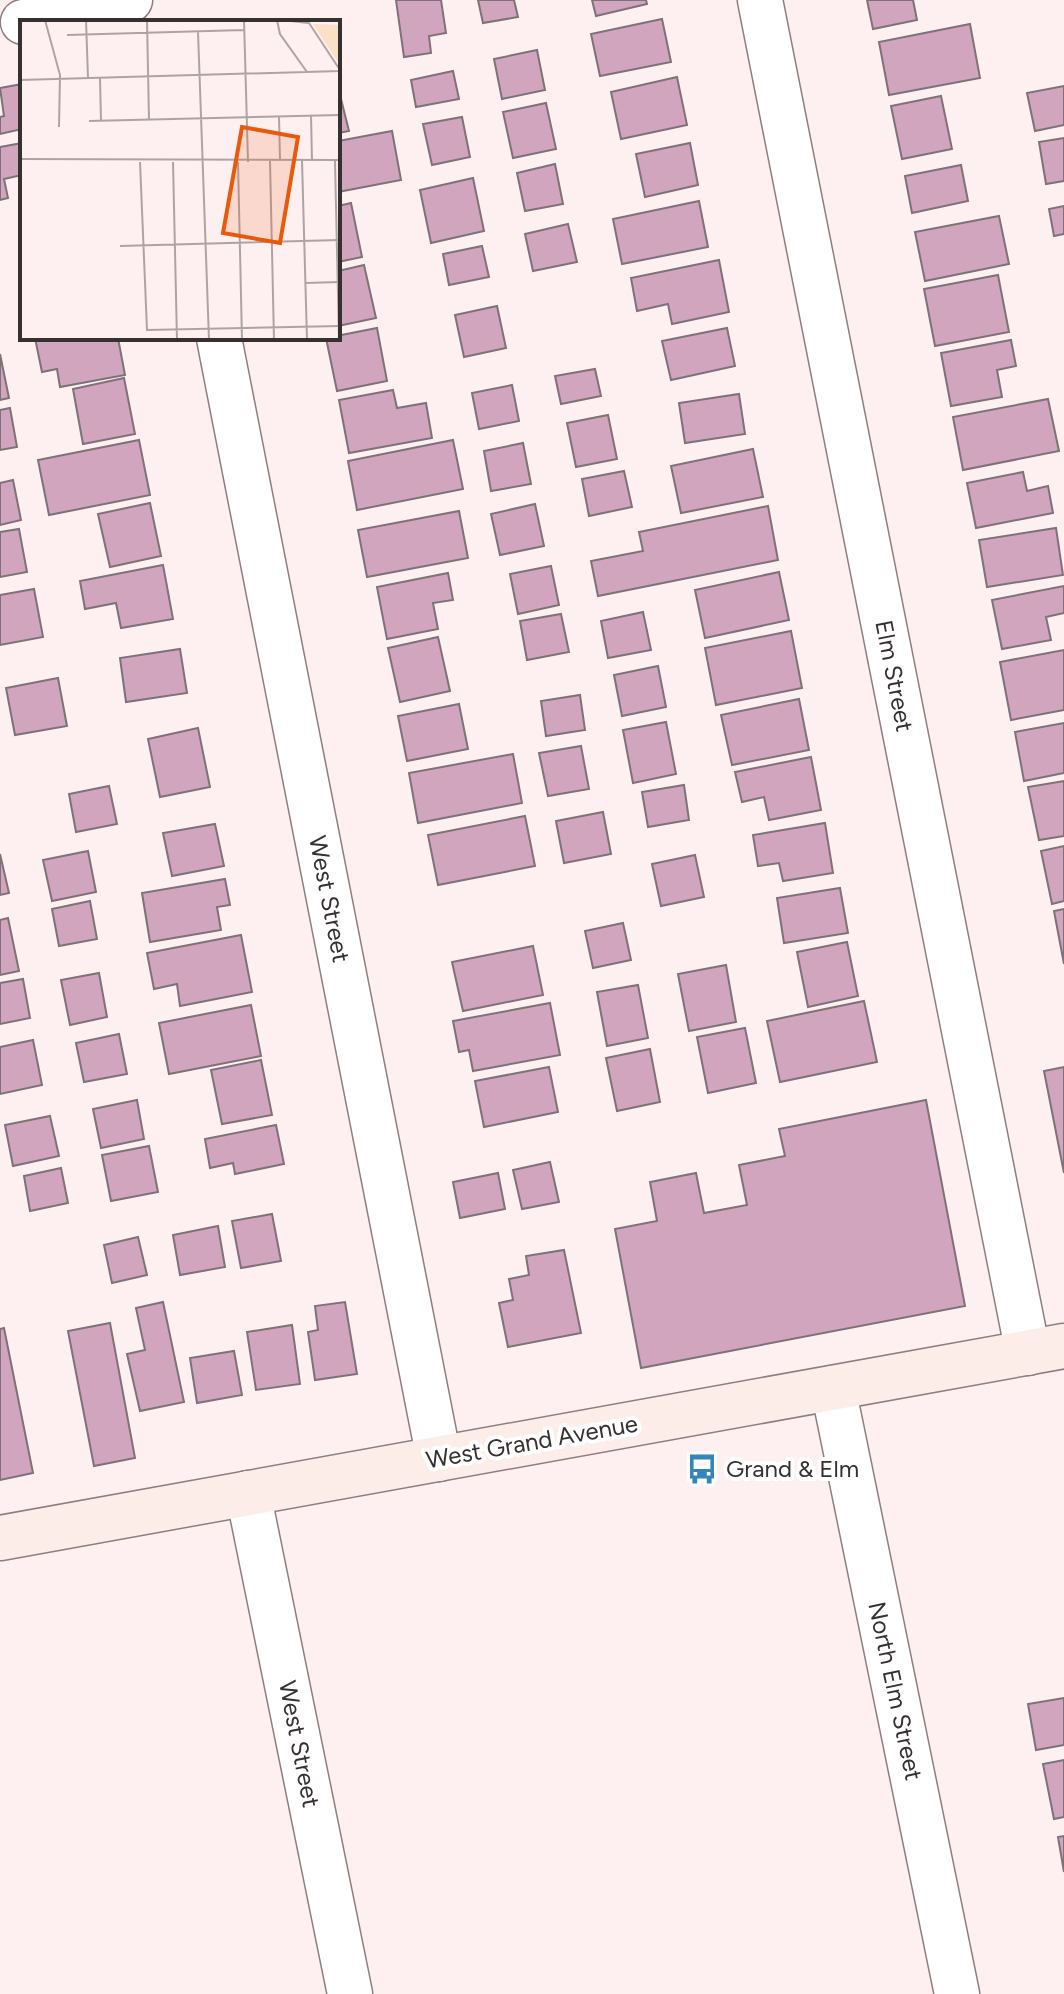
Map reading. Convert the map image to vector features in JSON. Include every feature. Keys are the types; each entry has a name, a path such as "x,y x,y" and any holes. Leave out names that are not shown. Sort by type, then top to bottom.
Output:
{"main road":[{"name":"West Grand Avenue","path":"0,1538 1046,1349"}],"street":[{"path":"32,20 130,0"},
{"path":"152,0 157,20"},
{"name":"Elm Street","path":"760,0 1046,1349"},
{"path":"0,27 20,22"},
{"name":"West Street","path":"219,340 439,1459"},
{"name":"North Elm Street","path":"833,1388 957,1994"},
{"name":"West Street","path":"248,1493 350,1994"}],"building":[{"path":"396,0 441,0 446,33 429,36 431,53 404,57"},
{"path":"478,0 514,0 518,17 483,23"},
{"path":"592,0 646,0 647,4 596,16"},
{"path":"867,0 913,0 917,20 873,29"},
{"path":"662,19 671,62 600,76 591,34"},
{"path":"970,24 980,78 889,95 879,42"},
{"path":"537,50 545,90 502,99 494,59"},
{"path":"453,71 459,99 416,107 411,80"},
{"path":"677,77 687,125 621,139 611,92"},
{"path":"20,84 20,129 0,134 0,117 4,116 0,88"},
{"path":"1064,86 1064,125 1035,131 1027,93"},
{"path":"340,95 349,131 340,133"},
{"path":"941,96 952,149 902,159 891,106"},
{"path":"546,103 556,149 513,158 503,112"},
{"path":"462,117 470,157 432,165 423,124"},
{"path":"392,131 401,180 340,192 340,141"},
{"path":"1064,138 1064,181 1046,184 1039,142"},
{"path":"20,143 20,175 4,179 8,198 0,200 0,147"},
{"path":"690,143 698,185 645,197 636,154"},
{"path":"555,164 563,204 525,211 517,173"},
{"path":"961,165 968,201 912,213 905,176"},
{"path":"473,178 484,231 431,243 420,190"},
{"path":"699,201 708,247 622,264 613,219"},
{"path":"351,203 362,257 340,262 340,206"},
{"path":"1064,206 1064,234 1054,236 1049,209"},
{"path":"999,216 1009,264 925,281 915,232"},
{"path":"568,224 577,262 533,271 525,234"},
{"path":"482,246 489,277 449,285 443,254"},
{"path":"719,260 729,312 672,324 668,304 637,311 631,278"},
{"path":"364,265 376,318 340,326 340,271"},
{"path":"998,275 1009,332 935,346 924,289"},
{"path":"497,306 506,348 464,357 455,315"},
{"path":"377,328 387,381 337,391 326,340 340,340 340,335"},
{"path":"727,328 735,366 671,380 662,341"},
{"path":"35,340 118,340 125,375 60,387 57,369 42,372"},
{"path":"1011,340 1016,366 997,370 1002,397 951,406 941,353"},
{"path":"0,354 9,398 0,400"},
{"path":"595,369 601,396 561,404 555,376"},
{"path":"124,378 135,434 83,444 73,389"},
{"path":"512,385 519,421 479,429 472,393"},
{"path":"393,390 397,408 426,403 432,438 349,453 339,400"},
{"path":"739,394 745,434 685,443 679,403"},
{"path":"1048,399 1059,451 963,470 953,417"},
{"path":"10,408 17,447 0,450 0,410"},
{"path":"608,415 617,459 576,467 567,423"},
{"path":"139,440 150,495 49,515 38,460"},
{"path":"453,440 463,489 357,510 348,461"},
{"path":"523,443 531,484 491,491 484,451"},
{"path":"753,449 763,497 681,513 671,466"},
{"path":"624,471 632,507 589,516 582,479"},
{"path":"1023,472 1027,491 1048,486 1053,513 976,528 967,483"},
{"path":"13,480 21,520 0,525 0,483"},
{"path":"150,503 161,556 110,567 98,514"},
{"path":"535,504 544,546 500,555 491,514"},
{"path":"768,506 778,560 598,596 591,561 643,551 639,532"},
{"path":"459,511 468,558 367,577 358,530"},
{"path":"1056,528 1063,575 987,587 979,540"},
{"path":"19,529 27,572 0,577 0,532"},
{"path":"163,565 173,619 121,628 116,603 85,609 80,581"},
{"path":"551,566 559,605 518,614 510,574"},
{"path":"779,572 789,620 705,638 695,590"},
{"path":"448,573 453,600 433,603 438,629 387,639 377,587"},
{"path":"1064,586 1064,613 1046,617 1051,640 1002,649 992,600"},
{"path":"34,589 43,637 0,645 0,595"},
{"path":"643,612 651,650 608,658 601,621"},
{"path":"561,614 569,652 527,660 520,621"},
{"path":"791,631 802,688 716,705 705,648"},
{"path":"438,637 450,691 400,702 388,648"},
{"path":"180,649 187,693 126,702 120,658"},
{"path":"1064,650 1064,710 1011,720 1000,662"},
{"path":"658,666 666,707 622,716 614,675"},
{"path":"58,678 67,726 15,735 6,688"},
{"path":"580,695 585,730 546,736 541,701"},
{"path":"799,699 809,750 732,765 721,715"},
{"path":"459,704 468,749 407,761 398,716"},
{"path":"666,722 676,774 633,783 623,730"},
{"path":"1064,723 1064,773 1024,781 1015,732"},
{"path":"198,728 210,787 160,797 148,739"},
{"path":"581,746 589,789 548,796 539,753"},
{"path":"513,754 522,803 418,823 409,773"},
{"path":"811,757 821,810 769,820 764,797 742,802 735,772"},
{"path":"1064,781 1064,836 1039,840 1028,787"},
{"path":"684,785 689,820 648,827 642,792"},
{"path":"109,786 117,824 76,832 69,794"},
{"path":"603,812 611,854 564,863 556,821"},
{"path":"525,816 535,866 438,885 428,835"},
{"path":"825,823 833,873 783,881 779,863 758,866 753,835"},
{"path":"215,824 224,866 172,876 163,833"},
{"path":"1064,846 1064,901 1052,904 1041,851"},
{"path":"88,851 96,892 52,901 43,860"},
{"path":"0,854 9,893 0,895"},
{"path":"695,855 704,897 661,906 652,864"},
{"path":"225,879 230,905 217,907 221,930 150,942 142,893"},
{"path":"840,888 848,933 784,943 777,898"},
{"path":"90,901 97,939 59,946 52,909"},
{"path":"1064,909 1064,964 1054,911"},
{"path":"8,918 19,971 0,975 0,920"},
{"path":"623,923 631,960 593,968 585,931"},
{"path":"241,935 252,992 180,1006 177,984 154,989 147,953"},
{"path":"847,942 858,996 808,1007 797,952"},
{"path":"533,946 543,995 463,1011 452,962"},
{"path":"726,965 736,1022 689,1031 678,974"},
{"path":"99,973 107,1017 70,1025 61,980"},
{"path":"23,979 30,1018 0,1024 0,983"},
{"path":"638,985 648,1038 607,1046 597,992"},
{"path":"864,1001 877,1062 780,1082 767,1021"},
{"path":"550,1003 560,1055 473,1071 469,1050 459,1052 453,1021"},
{"path":"251,1005 261,1056 169,1074 159,1023"},
{"path":"745,1028 756,1083 708,1093 697,1037"},
{"path":"119,1034 127,1074 84,1082 76,1043"},
{"path":"33,1040 42,1085 0,1094 0,1047"},
{"path":"650,1049 660,1102 617,1111 606,1058"},
{"path":"261,1060 272,1115 222,1124 211,1070"},
{"path":"549,1067 558,1112 484,1127 475,1081"},
{"path":"1064,1067 1064,1173 1044,1071"},
{"path":"137,1100 144,1139 101,1148 93,1109"},
{"path":"926,1100 965,1306 641,1368 615,1229 657,1221 650,1182 696,1173 704,1213 747,1205 739,1165 785,1156 779,1129"},
{"path":"50,1116 59,1156 13,1166 5,1125"},
{"path":"276,1125 284,1164 235,1174 233,1163 210,1168 205,1139"},
{"path":"149,1146 158,1192 111,1201 102,1155"},
{"path":"550,1162 559,1202 522,1209 513,1170"},
{"path":"61,1168 68,1203 30,1211 24,1176"},
{"path":"498,1173 505,1209 460,1218 453,1182"},
{"path":"272,1214 281,1261 241,1268 232,1221"},
{"path":"218,1226 225,1267 180,1275 173,1235"},
{"path":"138,1237 147,1275 112,1283 104,1245"},
{"path":"564,1250 581,1333 508,1347 499,1303 513,1300 509,1279 529,1275 526,1256"},
{"path":"163,1302 184,1402 140,1411 127,1354 145,1350 136,1308"},
{"path":"345,1302 357,1374 315,1380 308,1332 318,1330 315,1306"},
{"path":"110,1323 135,1458 94,1466 68,1331"},
{"path":"292,1325 300,1384 256,1390 247,1332"},
{"path":"4,1328 33,1473 0,1480 0,1329"},
{"path":"234,1351 242,1395 197,1403 190,1358"},
{"path":"1064,1698 1064,1745 1036,1750 1028,1704"},
{"path":"1064,1760 1064,1817 1054,1819 1043,1764"},
{"path":"1064,1836 1064,1872 1058,1837"}],"place":[{"name":"Grand & Elm","path":"702,1469"}]}
